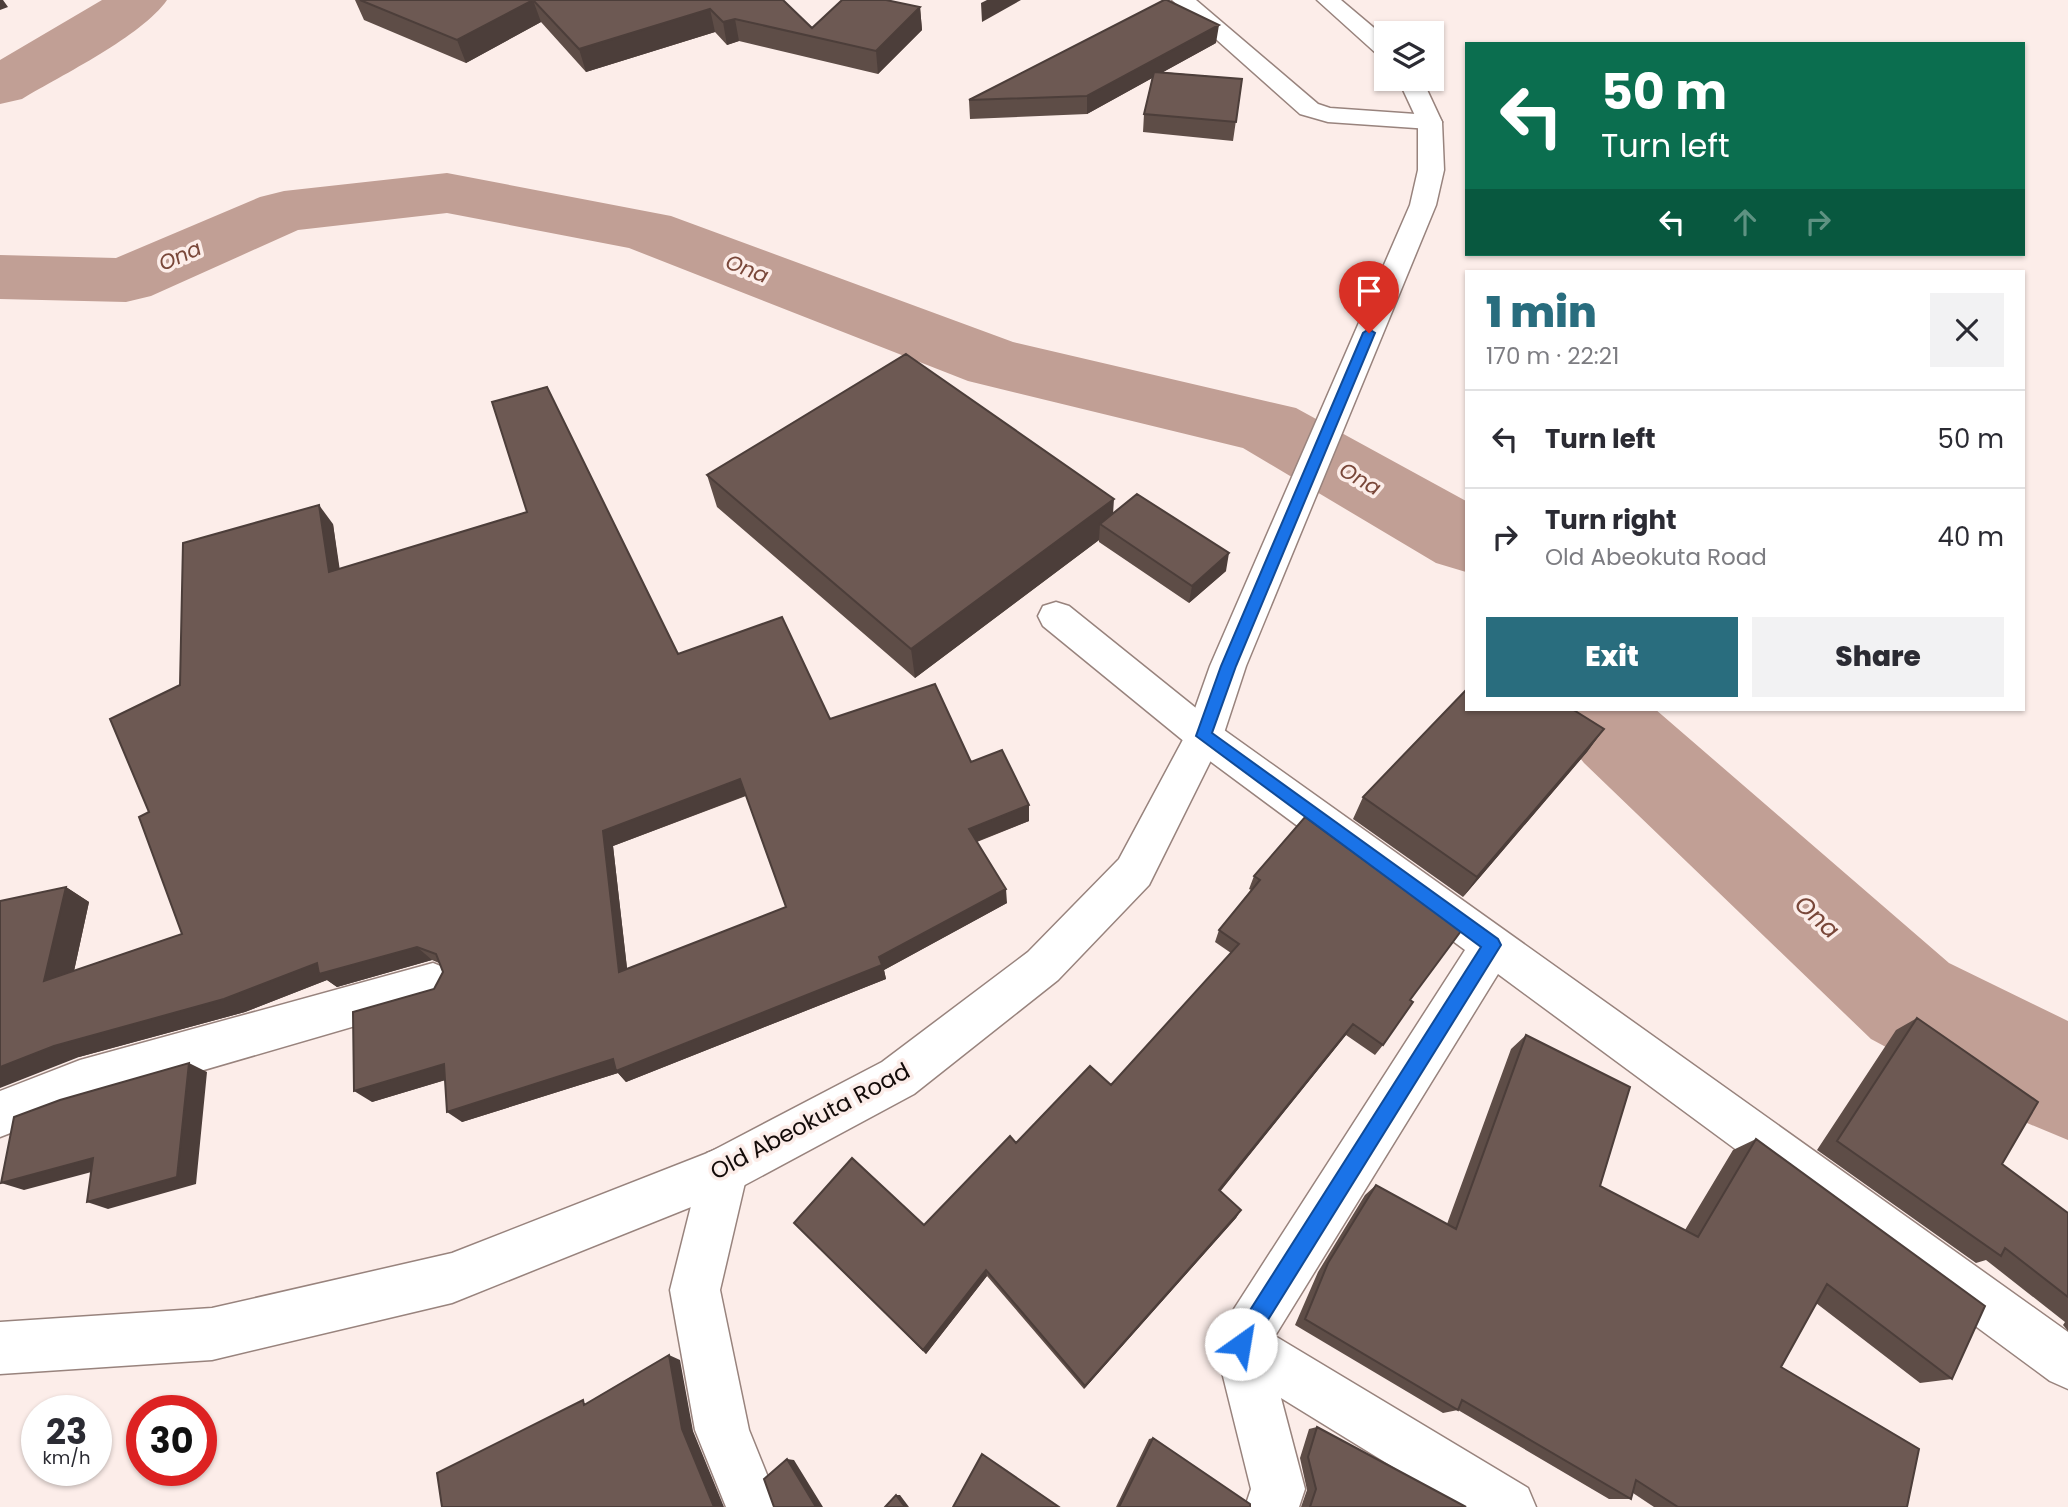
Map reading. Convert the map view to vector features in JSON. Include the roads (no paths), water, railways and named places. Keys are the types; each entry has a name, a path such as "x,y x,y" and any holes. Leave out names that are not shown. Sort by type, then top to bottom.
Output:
{"main road":[{"path":"1183,0 1309,109 1328,115 1430,122"},
{"path":"1328,0 1374,40"},
{"name":"Old Abeokuta Road","path":"0,1348 212,1334 452,1278 724,1170 898,1078 1043,966 1133,872 1204,736 1228,666 1423,205 1431,170 1430,122 1416,91"},
{"path":"1056,616 1204,736 2068,1363"},
{"path":"1272,1507 1278,1489 1241,1344 1492,945"},
{"path":"0,1114 80,1083 433,984"},
{"path":"724,1170 695,1290 722,1430 753,1507"},
{"path":"1241,1344 1509,1507"}],"waterway":[{"name":"Ona","path":"0,86 116,17 139,0"},
{"name":"Ona","path":"0,277 126,280 284,211 447,193 647,231 995,363 1268,427 1465,539"},
{"name":"Ona","path":"1599,711 1618,735 1910,1001 2068,1082"}]}
